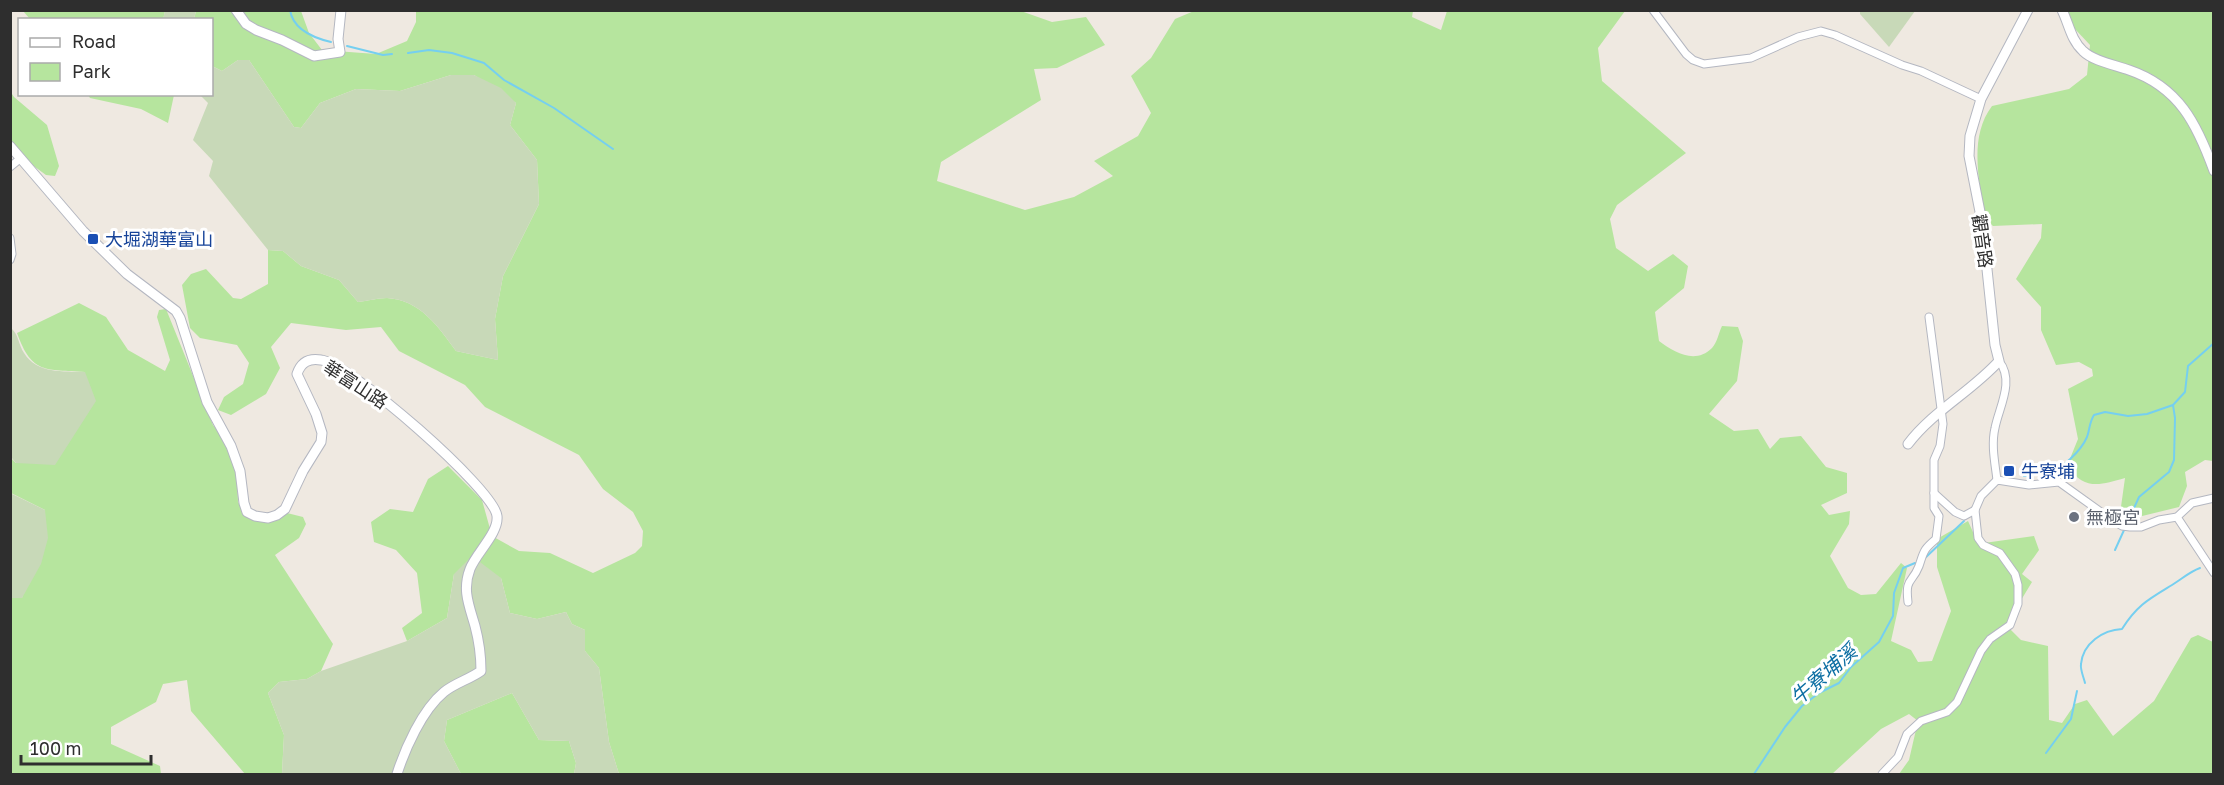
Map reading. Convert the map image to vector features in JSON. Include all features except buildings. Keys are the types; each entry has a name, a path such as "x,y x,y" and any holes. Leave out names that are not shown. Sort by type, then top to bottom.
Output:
{"street":[{"path":"236,10 246,24 256,30 314,56 340,52 338,39 341,10"},
{"path":"1653,10 1686,54 1704,64 1751,58 1798,36 1821,31 1921,71 1981,99"},
{"name":"觀音路","path":"1999,361 1995,345 1982,222 1969,156 1970,136 1981,99 2028,10"},
{"path":"2062,10 2075,42 2084,53 2148,76 2181,102 2214,171"},
{"name":"華富山路","path":"10,146 83,231 127,274 176,311 207,402 231,446 240,471 247,512 268,518 285,509 303,471 321,442 322,433 316,414 297,374 300,366 307,361 323,360 339,368 388,403 440,448 475,483 493,508 497,515 496,526 471,566 465,585 467,603 475,626 481,656 482,671 445,691 431,705 401,757 397,774"},
{"path":"10,167 21,158"},
{"path":"10,238 12,254 10,260"},
{"path":"1908,602 1908,583 1918,568 1923,549 1936,539 1939,516 1934,508 1934,460 1940,446 1943,424 1929,317"},
{"path":"1908,444 1916,434 1999,361 2005,372 2006,391 1994,429 1993,449 1997,480"},
{"path":"1882,774 1898,757 1907,734 1921,721 1947,712 1957,702 1981,651 1990,639 2010,625 2018,604 2018,585 2015,574 2000,554 1983,545 1978,538 1975,510 1981,496 1997,480"},
{"path":"1997,480 2029,484 2059,482 2126,527 2141,527 2159,520 2177,517 2192,503 2214,498"},
{"path":"1933,492 1955,512 1964,516 1975,510"},
{"path":"2177,517 2214,573"}],"green space":[{"path":"165,10 196,11 194,18 163,18"},
{"path":"1018,10 1052,22 1086,17 1105,45 1057,68 1034,69 1041,100 941,162 937,181 1025,210 1074,197 1113,176 1094,161 1138,136 1151,113 1131,76 1151,58 1175,19 1194,11 1413,11 1412,17 1441,30 1447,11 1625,11 1598,48 1602,81 1686,153 1617,205 1610,219 1616,248 1648,271 1673,254 1688,266 1684,288 1655,312 1659,341 1665,345 1678,353 1699,356 1714,346 1722,326 1738,327 1743,341 1737,381 1709,414 1734,431 1758,429 1770,449 1780,438 1801,436 1826,467 1847,473 1847,493 1821,505 1829,515 1850,511 1849,524 1830,556 1848,588 1861,595 1876,594 1901,563 1907,568 1891,641 1911,650 1918,662 1932,661 1951,611 1937,567 1937,539 1968,521 1977,541 1984,543 2034,536 2039,550 2022,574 2032,582 2006,625 2021,640 2048,646 2049,720 2062,723 2075,704 2087,700 2113,736 2154,701 2191,638 2198,635 2213,642 2213,774 1899,774 1909,760 1918,721 1909,714 1881,729 1832,774 619,774 609,742 599,668 585,651 585,630 572,624 566,612 537,619 510,613 501,578 454,574 447,618 407,641 402,628 422,613 417,573 396,550 374,542 371,522 390,509 413,512 428,479 448,466 482,500 492,536 519,551 550,553 593,573 635,553 642,546 643,531 633,512 603,489 579,455 485,407 465,385 399,351 381,327 346,330 291,323 271,347 280,368 266,394 231,415 218,410 224,397 243,384 249,363 237,345 200,338 190,328 182,285 191,274 206,269 233,298 241,299 268,284 268,250 283,251 301,266 339,280 358,302 387,298 409,304 419,309 435,324 456,351 498,360 495,319 503,276 539,204 537,160 510,125 516,103 474,75 451,75 400,91 356,89 320,103 301,128 294,127 249,60 238,60 222,71 213,66 213,18 194,18 196,11 301,11 309,33 322,50 376,54 407,41 416,22 416,11"},
{"path":"1860,10 1915,11 1889,47 1860,14"},
{"path":"23,11 165,11 163,18 29,18"},
{"path":"2058,11 2213,11 2213,461 2205,460 2185,472 2187,486 2179,507 2134,518 2120,514 2125,478 2108,483 2087,483 2067,466 2078,439 2068,389 2093,376 2092,369 2079,362 2056,365 2041,330 2041,307 2016,279 2041,238 2042,224 1993,226 1984,218 1978,175 1978,146 1980,132 1992,106 2069,89 2087,75 2090,45"},
{"path":"238,60 249,60 294,127 301,128 320,103 356,89 400,91 451,75 474,75 501,88 516,103 510,125 537,160 539,204 503,276 495,319 498,360 456,351 427,316 409,304 387,298 358,302 339,280 301,266 283,251 268,250 209,176 213,161 193,140 208,103 201,96 213,96 213,66 222,71"},
{"path":"10,91 47,125 59,166 55,176 46,175 20,156 11,142"},
{"path":"89,96 174,96 168,123 141,109"},
{"path":"79,303 106,317 128,350 165,371 170,360 157,317 159,310 166,309 213,425 236,454 238,502 246,515 259,522 287,513 303,517 306,524 299,538 275,555 333,644 321,671 307,679 279,682 268,693 284,735 282,774 245,774 191,711 187,680 163,684 156,702 111,727 111,744 160,766 161,774 11,774 11,598 22,598 45,510 11,493 10,457 16,463 85,372 60,371 35,363 28,356 17,333"},
{"path":"11,328 24,353 36,365 51,370 85,372 96,401 55,465 16,463 11,457"},
{"path":"10,493 45,510 48,538 41,564 22,598 11,598"},
{"path":"469,559 476,559 501,578 510,613 537,619 566,612 572,624 585,630 585,651 599,668 609,742 619,774 574,774 576,763 569,741 539,740 512,693 447,720 444,741 461,774 282,774 284,735 268,693 279,682 307,679 321,671 407,641 447,618 454,574"},
{"path":"512,693 539,740 569,741 576,763 574,774 461,774 444,741 447,720"}],"waterway":[{"path":"290,10 295,23 305,32 331,42"},
{"path":"347,46 383,55 392,54"},
{"path":"408,53 429,50 452,53 484,63 504,80 554,108 613,149"},
{"name":"牛寮埔溪","path":"2024,476 2048,473 2070,459 2087,437 2094,415 2105,412 2128,416 2147,414 2173,405 2185,392 2188,366 2214,343"},
{"path":"2115,550 2139,497 2169,472 2174,460 2173,405"},
{"name":"牛寮埔溪","path":"1925,558 1964,521"},
{"name":"牛寮埔溪","path":"1754,774 1802,706 1819,693 1839,683 1851,667 1879,642 1893,616 1894,593 1903,568 1915,563"},
{"path":"2085,683 2081,664 2090,644 2101,635 2122,629 2144,603 2200,568"},
{"path":"2046,753 2071,719 2077,691"}],"place":[{"name":"大堀湖華富山","path":"93,239"},
{"name":"牛寮埔","path":"2009,471"},
{"name":"無極宮","path":"2074,517"}]}
